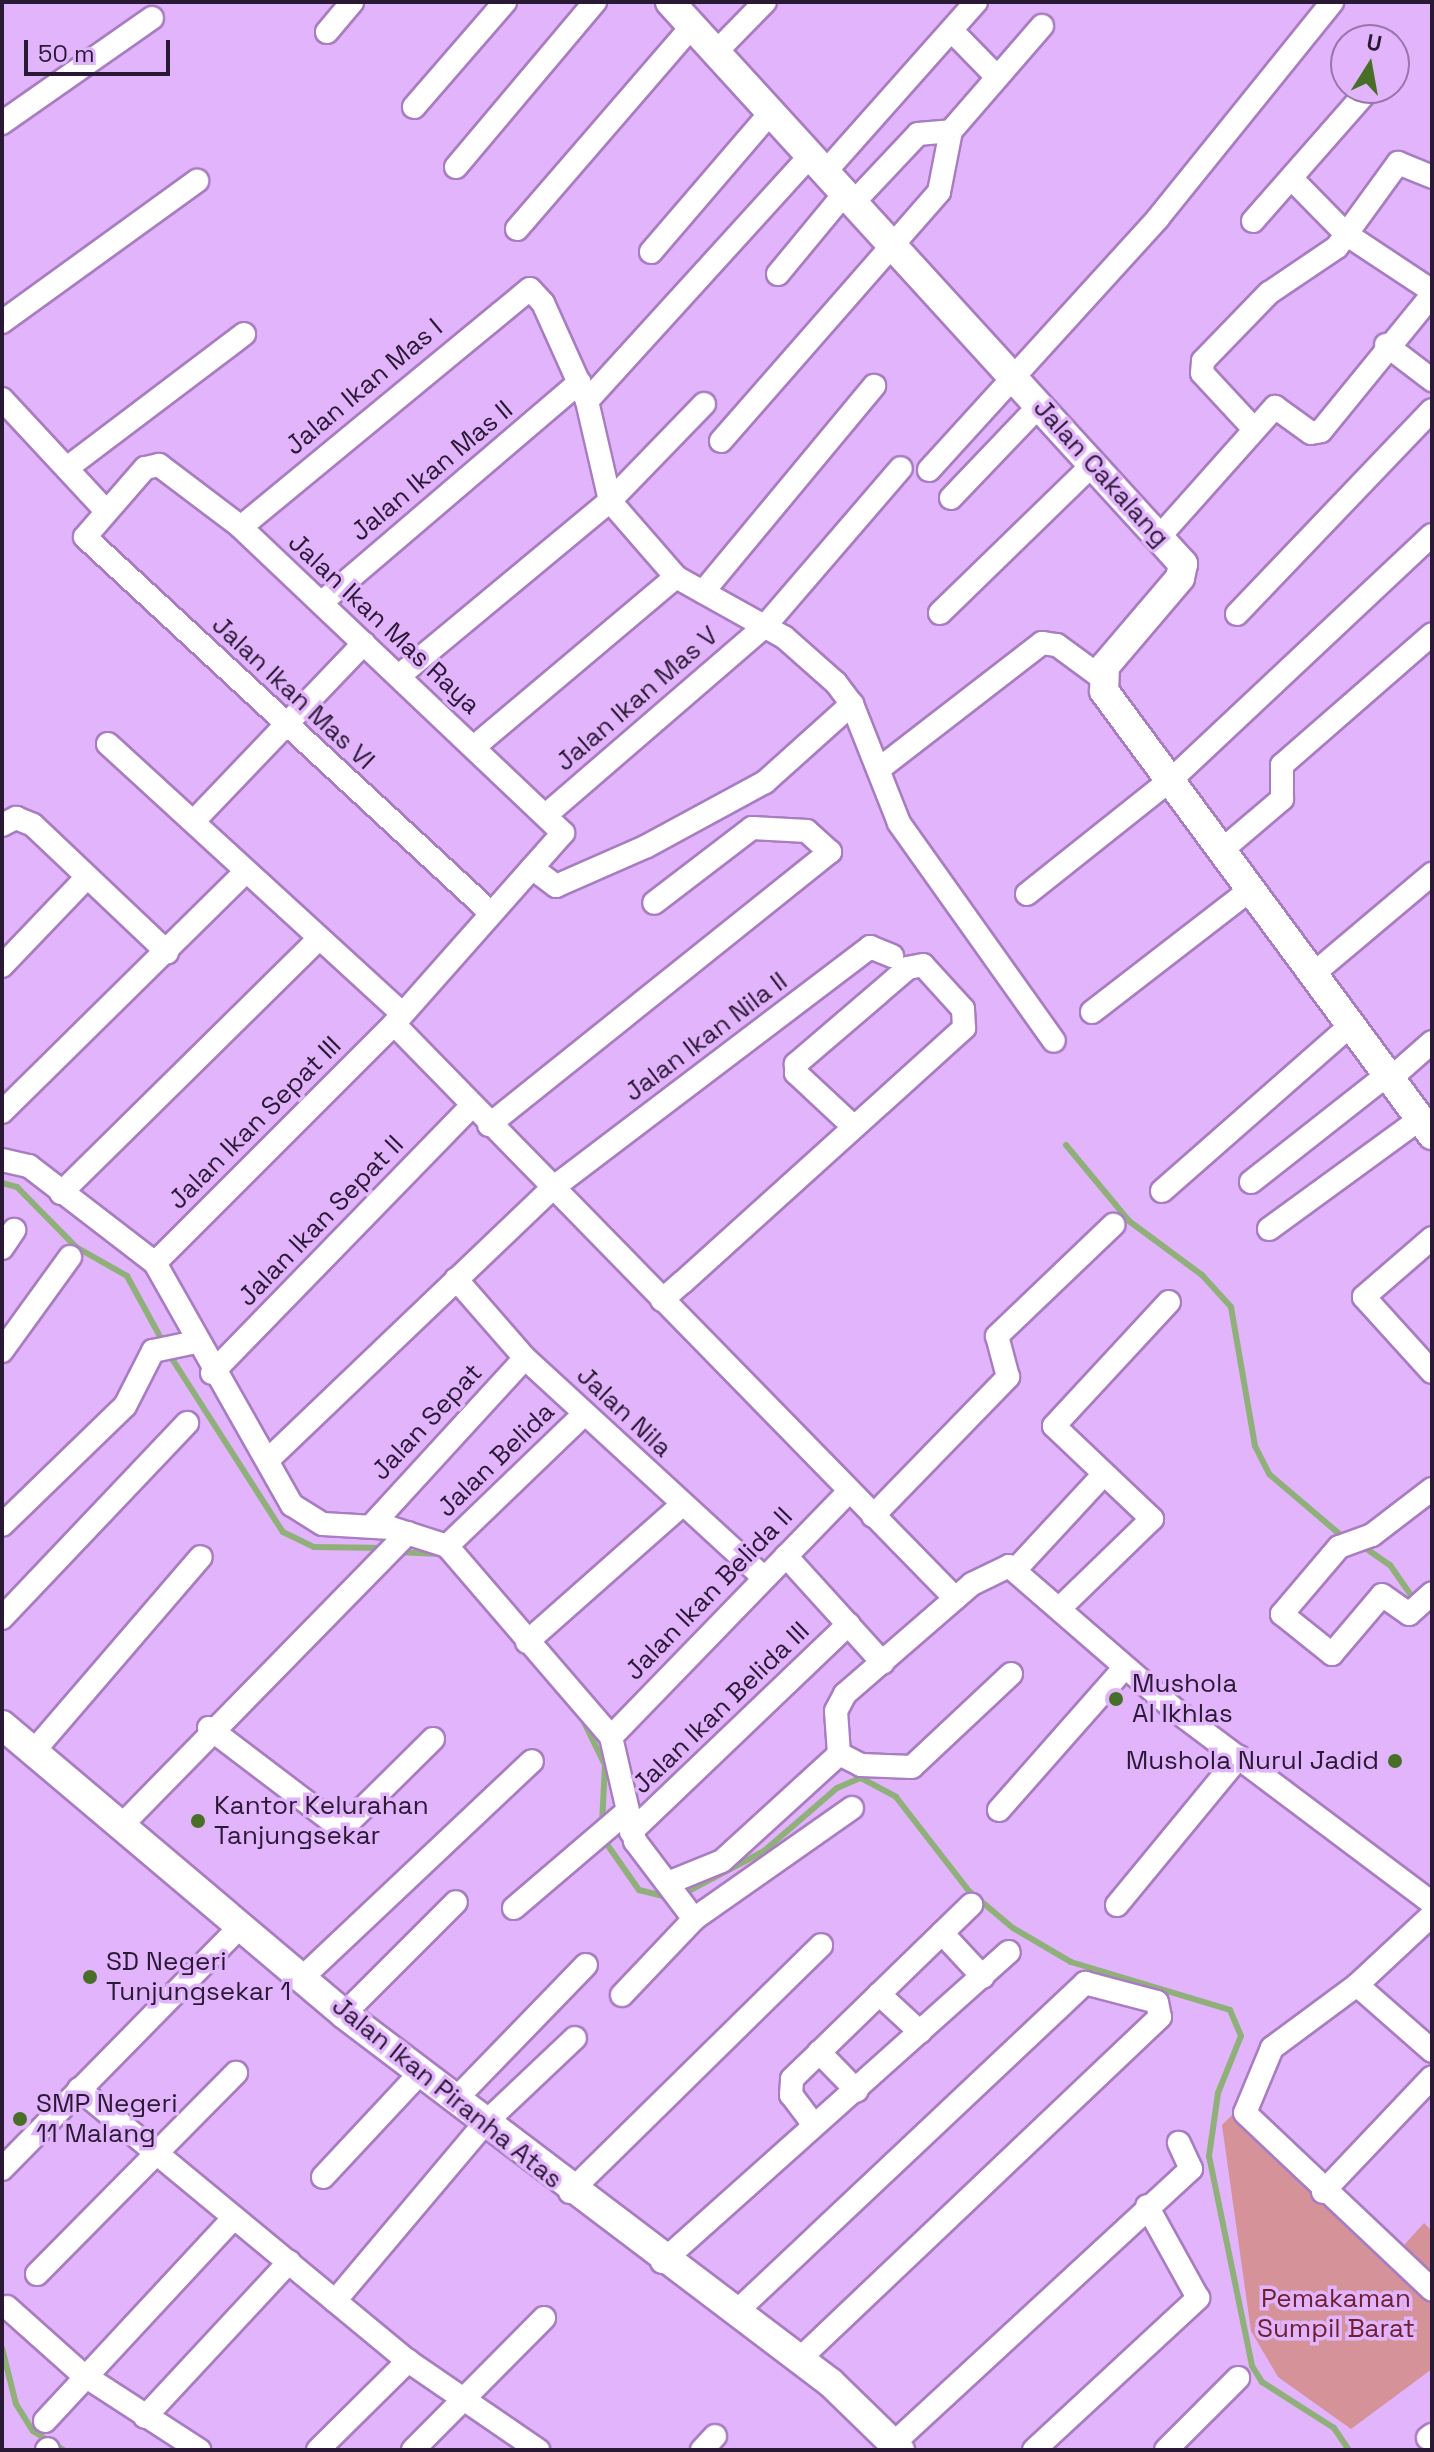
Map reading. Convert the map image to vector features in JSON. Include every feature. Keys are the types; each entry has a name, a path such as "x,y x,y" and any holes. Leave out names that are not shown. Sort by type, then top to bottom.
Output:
{"street":[{"path":"327,32 352,2"},
{"path":"414,107 505,2"},
{"path":"456,167 595,2"},
{"name":"Jalan Cakalang","path":"670,2 1183,564 1182,574 1102,678"},
{"path":"715,53 765,2"},
{"name":"Jalan Ikan Mas II","path":"321,603 584,392 953,32 976,2"},
{"path":"929,470 1158,218 1332,2"},
{"path":"2,123 152,18"},
{"path":"517,229 692,26"},
{"path":"721,441 942,187 951,131 1042,26"},
{"path":"953,32 997,77"},
{"path":"1253,221 1356,104"},
{"path":"651,252 771,112"},
{"path":"778,274 849,198 918,134 951,131"},
{"path":"1254,429 1202,373 1203,361 1269,293 1325,259 1400,162 1432,177"},
{"path":"1160,536 1277,406 1311,433 1321,431 1386,345 1432,293 1346,234 1291,178"},
{"path":"2,322 197,181"},
{"name":"Jalan Ikan Mas I","path":"241,527 524,289 543,303 584,392"},
{"path":"67,468 244,334"},
{"path":"1386,345 1432,380"},
{"path":"703,592 874,386"},
{"path":"584,392 610,501 676,577 765,626 820,664 893,760 899,823 932,875 1054,1041"},
{"path":"2,399 105,510"},
{"path":"399,676 610,501 704,404"},
{"path":"951,498 1039,406"},
{"path":"1237,614 1432,410"},
{"path":"940,613 1094,463"},
{"name":"Jalan Ikan Mas Raya","path":"105,510 145,468 159,465 241,527 563,833"},
{"name":"Jalan Ikan Mas V","path":"546,815 765,626 901,468"},
{"name":"Jalan Ikan Mas VI","path":"105,510 85,537 490,912"},
{"path":"1027,894 1173,778 1432,535"},
{"path":"474,747 676,577"},
{"path":"1222,850 1284,796 1279,770 1432,634"},
{"path":"194,821 364,643"},
{"path":"893,760 1042,643 1057,645 1102,678 1104,692 1173,778 1250,890 1426,1127 1269,1229"},
{"path":"532,868 556,886 647,846 765,782 852,704"},
{"path":"108,744 194,821 398,1018 470,1108 554,1187 955,1598"},
{"path":"2,825 16,818 33,825 167,952"},
{"path":"489,1125 830,852 807,831 752,828 654,903"},
{"name":"Jalan Ikan Sepat III","path":"155,1263 398,1018 563,833"},
{"path":"2,1112 245,872"},
{"path":"1312,975 1432,874"},
{"path":"2,966 87,877"},
{"path":"1092,1012 1250,890"},
{"path":"61,1193 318,940"},
{"name":"Jalan Ikan Nila II","path":"554,1187 870,947 892,956"},
{"path":"662,1300 854,1127 965,1026 963,1009 923,965 908,968 796,1064 796,1073 854,1127"},
{"path":"1162,1191 1351,1025"},
{"path":"1251,1182 1432,1042"},
{"name":"Jalan Ikan Sepat II","path":"212,1373 470,1108"},
{"path":"2,1160 29,1166 61,1193 102,1215 155,1263 174,1345 212,1373 270,1458 292,1505 334,1527 372,1525 447,1546 611,1737 624,1822 689,1914"},
{"path":"270,1458 554,1187"},
{"path":"873,1516 1008,1377 997,1336 1113,1225"},
{"path":"1432,1238 1364,1297 1432,1372"},
{"path":"2,1351 70,1257"},
{"name":"Jalan Nila","path":"456,1279 525,1358 763,1577"},
{"path":"1060,1608 1152,1519 1056,1434 1054,1424 1169,1302"},
{"path":"2,1525 114,1418 174,1345"},
{"name":"Jalan Sepat","path":"372,1525 525,1358"},
{"name":"Jalan Belida","path":"447,1546 584,1414"},
{"path":"2,1618 187,1423"},
{"path":"1016,1569 1104,1474"},
{"path":"1425,1600 1408,1614 1382,1595 1332,1654 1282,1615 1339,1547 1356,1542 1432,1489"},
{"name":"Jalan Ikan Belida II","path":"611,1737 849,1491"},
{"path":"527,1642 682,1505"},
{"path":"121,1826 209,1728 388,1558 406,1536"},
{"path":"786,1556 883,1663"},
{"path":"33,1752 201,1557"},
{"path":"670,1886 722,1861 813,1786 839,1754 836,1711 883,1663 955,1598 992,1569 1016,1569 1124,1668 1432,1903"},
{"name":"Jalan Ikan Belida III","path":"514,1908 595,1838 624,1822 849,1624"},
{"path":"999,1810 1124,1668"},
{"path":"839,1754 861,1765 912,1767 1011,1674"},
{"name":"Jalan Ikan Piranha Atas","path":"2,1725 304,1976 344,2014 662,2262 800,2359 897,2447"},
{"path":"209,1728 342,1829 433,1739"},
{"path":"1117,1905 1239,1757"},
{"path":"304,1976 532,1761"},
{"path":"622,1995 689,1914 852,1808"},
{"path":"344,2014 456,1902"},
{"path":"814,2125 789,2084 971,1905"},
{"path":"1432,1915 1357,1985 1272,2048 1245,2113 1323,2192 1432,2290"},
{"path":"2,2169 241,1926"},
{"path":"942,1933 983,1977"},
{"path":"570,2192 821,1945"},
{"path":"662,2262 1009,1952"},
{"path":"455,2100 586,1965"},
{"path":"736,2312 1085,1983 1157,2002 1160,2017 1138,2039 800,2359"},
{"path":"1357,1985 1432,2051"},
{"path":"879,1994 920,2032"},
{"path":"335,2301 484,2124 575,2038"},
{"path":"819,2052 857,2091"},
{"path":"37,2274 236,2073"},
{"path":"323,2177 420,2073"},
{"path":"1323,2192 1432,2077"},
{"path":"79,2089 153,2155 408,2361 465,2399 525,2446"},
{"path":"897,2447 1066,2290 1147,2206 1191,2169 1179,2143"},
{"path":"1034,2450 1198,2298 1147,2206"},
{"path":"45,2421 82,2374 233,2219"},
{"path":"145,2417 289,2262"},
{"path":"7,2307 82,2374 199,2450"},
{"path":"413,2450 544,2318"},
{"path":"318,2450 408,2361"},
{"path":"1166,2450 1238,2378"}],"green space":[{"name":"Pemakaman Sumpil Barat","path":"1241,2106 1396,2254 1424,2223 1432,2231 1432,2369 1351,2429 1278,2377 1251,2331 1222,2125"}],"waterway":[{"path":"1066,1145 1129,1221 1202,1275 1231,1307 1255,1446 1269,1474 1343,1537"},
{"path":"2,1183 17,1187 76,1247 127,1276 164,1344"},
{"path":"169,1354 283,1532 314,1547 387,1548"},
{"path":"1361,1545 1390,1565 1415,1601"},
{"path":"397,1552 441,1554"},
{"path":"582,1718 605,1765 602,1825"},
{"path":"681,1895 764,1851 837,1788 861,1778 896,1797 969,1891 1013,1928 1071,1962 1230,2010 1241,2036 1218,2093 1209,2156 1252,2366 1262,2382 1334,2428 1349,2450"},
{"path":"604,1840 639,1890 671,1898"},
{"path":"2,2348 16,2404 33,2431 63,2450"}],"place":[{"name":"Mushola Al Ikhlas","path":"1116,1699"},
{"name":"Mushola Nurul Jadid","path":"1395,1761"},
{"name":"Kantor Kelurahan Tanjungsekar","path":"198,1821"},
{"name":"SD Negeri Tunjungsekar 1","path":"90,1977"},
{"name":"SMP Negeri 11 Malang","path":"20,2119"}]}
